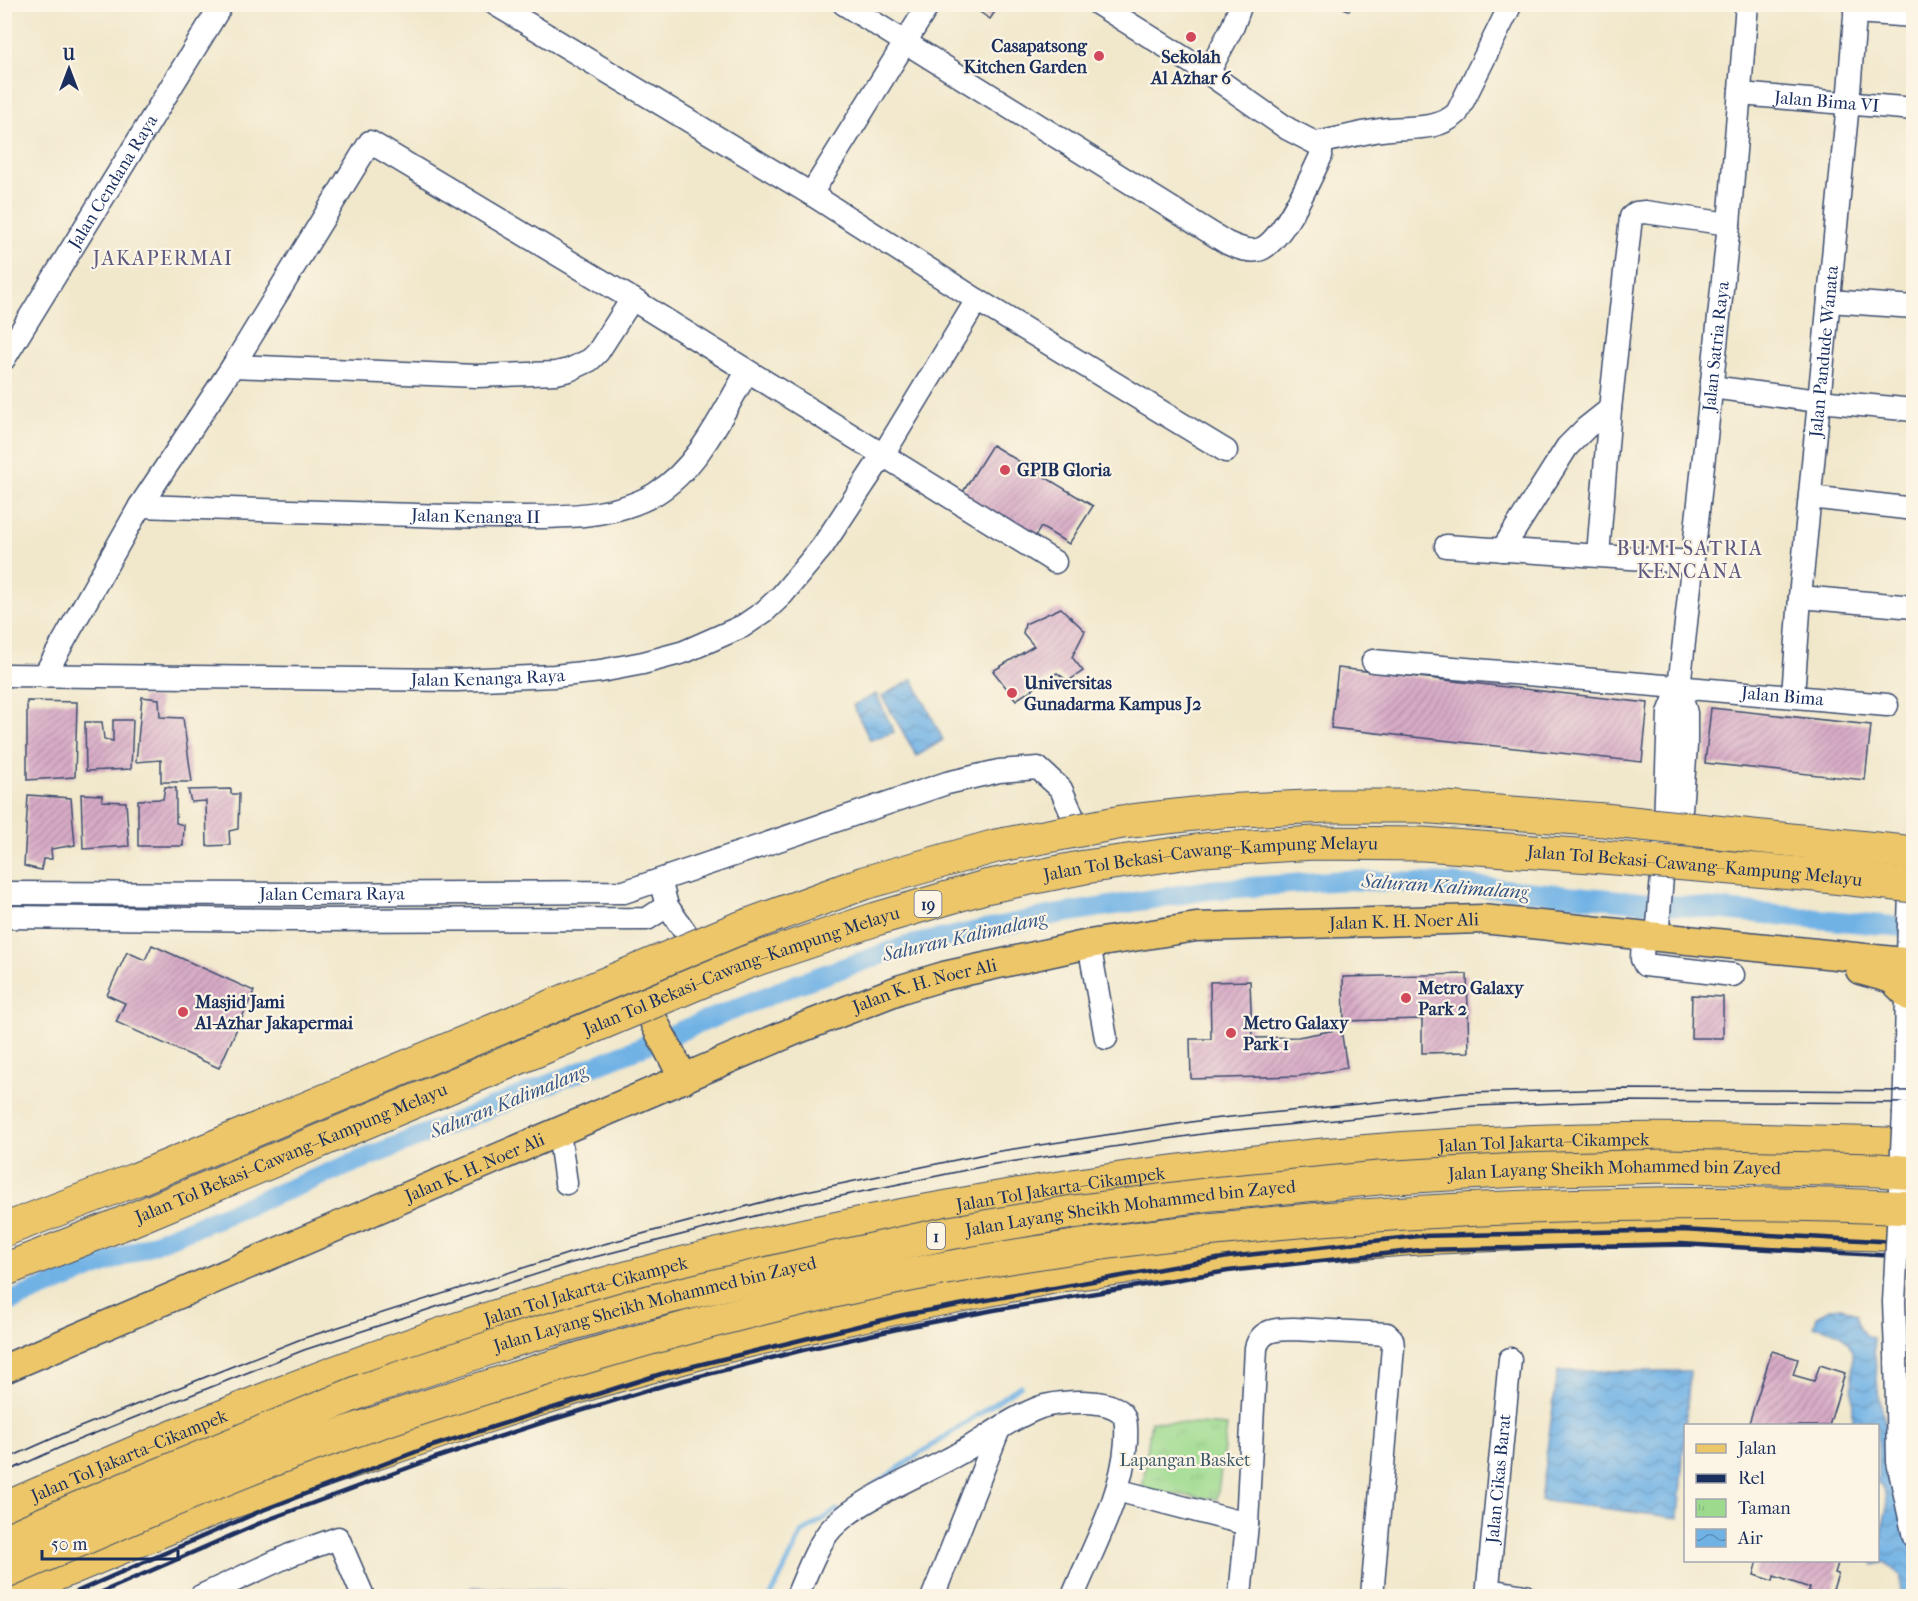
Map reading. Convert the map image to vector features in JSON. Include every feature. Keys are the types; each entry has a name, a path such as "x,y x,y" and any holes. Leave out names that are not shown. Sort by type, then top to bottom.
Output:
{"highway":[{"name":"Jalan Tol Bekasi–Cawang–Kampung Melayu","path":"4,1230 148,1174 735,930 864,883 996,846 1122,822 1221,811 1328,806 1419,806 1604,820 1913,868"},
{"name":"Jalan Tol Bekasi–Cawang–Kampung Melayu","path":"4,1270 124,1223 745,963 876,919 985,887 1085,867 1203,850 1314,843 1423,844 1591,855 1913,868"},
{"name":"Jalan Tol Jakarta–Cikampek","path":"4,1509 382,1353 528,1306 627,1278 796,1236 886,1217 1073,1184 1228,1164 1422,1147 1549,1141 1695,1139 1914,1145"},
{"name":"Jalan Layang Sheikh Mohammed bin Zayed","path":"4,1541 364,1390 511,1341 647,1302 949,1233 1073,1212 1212,1194 1379,1178 1520,1170 1665,1167 1878,1170 1914,1173"},
{"name":"Jalan Layang Sheikh Mohammed bin Zayed","path":"4,1573 118,1522 269,1462 435,1403 688,1327 794,1300 937,1269 1074,1246 1178,1232 1295,1220 1433,1210 1640,1203 1914,1208"},
{"path":"4,1596 225,1504 600,1380 805,1327 1052,1277 1263,1250 1429,1238 1574,1231 1714,1229 1914,1235"}],"main road":[{"path":"4,1219 629,963 807,893 915,859 995,839 1076,824 1222,806 1335,801 1420,801 1779,830 1913,868"},
{"name":"Jalan K. H. Noer Ali","path":"4,1370 559,1132 681,1072 944,976 1089,944 1196,927 1482,920 1653,932 1829,953 1910,958"},
{"path":"1829,953 1863,972 1892,979 1909,996"},
{"path":"629,963 656,1026 681,1072"}],"street":[{"name":"Jalan Cendana Raya","path":"4,359 222,4"},
{"path":"495,4 811,194 977,300 1226,452"},
{"path":"844,4 1217,237 1239,248 1248,250 1264,248 1277,235 1290,216 1321,156 1321,146 1288,129 1208,73 1098,4"},
{"path":"811,194 929,4"},
{"path":"1208,73 1233,26 1240,4"},
{"path":"1316,143 1382,130 1430,126 1453,117 1511,4"},
{"name":"Jalan Satria Raya","path":"1733,975 1645,965 1642,959 1653,932 1664,852 1672,821 1669,713 1678,688 1730,224 1747,4"},
{"path":"1856,8 1914,16"},
{"name":"Jalan Pandude Wanata","path":"1793,696 1800,597 1856,8"},
{"name":"Jalan Bima VI","path":"1740,94 1914,110"},
{"path":"45,676 140,506 233,366 370,142 632,299 1055,562"},
{"path":"1598,555 1610,409 1632,216 1645,212 1730,224"},
{"path":"233,366 477,376 556,373 591,360 632,299"},
{"name":"Jalan Kenanga Raya","path":"4,675 457,680 554,676 601,671 684,652 743,626 765,611 782,595 822,547 883,455 977,300"},
{"path":"1829,301 1914,307"},
{"name":"Jalan Kenanga II","path":"140,506 478,517 582,515 614,509 637,503 657,493 676,477 707,440 747,372"},
{"path":"1711,387 1914,410"},
{"path":"1502,550 1567,447 1610,409"},
{"path":"1810,497 1914,509"},
{"path":"1446,546 1692,562"},
{"path":"1800,597 1914,607"},
{"name":"Jalan Bima","path":"1373,661 1887,705"},
{"name":"Jalan Cemara Raya","path":"4,893 624,892 948,783 999,771 1038,768 1061,789 1076,824"},
{"path":"1913,868 1905,1113 1894,1302 1898,1462 1914,1537"},
{"path":"659,881 667,906 690,939"},
{"name":"Jalan Cemara Raya","path":"4,917 647,920 667,906"},
{"path":"1089,944 1106,1038"},
{"path":"559,1132 566,1183"},
{"path":"1240,1596 1248,1524 1257,1344 1260,1338 1272,1331 1294,1329 1389,1335 1392,1339 1372,1596"},
{"name":"Jalan Cikas Barat","path":"1488,1593 1510,1359"},
{"path":"797,1596 822,1543 831,1529 843,1518 862,1505 1040,1407 1065,1402 1109,1406 1119,1410 1125,1418 1126,1447 1114,1499 1073,1596"},
{"path":"933,1596 999,1429"},
{"path":"1128,1493 1248,1524"},
{"path":"201,1596 291,1555 338,1538 363,1596"},
{"path":"1488,1593 1525,1596"}],"green space":[{"name":"Lapangan Basket","path":"1151,1421 1227,1426 1217,1499 1142,1491"}],"water":[{"path":"913,679 943,740 917,756 882,696"},
{"path":"876,694 894,732 870,740 853,705"},
{"path":"1841,1307 1857,1314 1863,1333 1873,1338 1878,1391 1913,1553 1913,1596 1900,1596 1901,1577 1886,1562 1873,1565 1874,1562 1879,1562 1879,1542 1887,1507 1884,1488 1879,1484 1879,1424 1853,1424 1852,1351 1842,1336 1827,1328 1814,1327 1817,1317 1832,1308"},
{"path":"1558,1371 1690,1371 1678,1518 1540,1500"},
{"path":"472,1587 655,1595 656,1596 459,1596"}],"building":[{"path":"968,4 1000,4 990,19"},
{"path":"1337,4 1353,4 1349,11"},
{"name":"GPIB Gloria","path":"992,445 1093,506 1069,544 1041,527 1034,538 961,495"},
{"path":"1061,608 1085,631 1072,657 1083,671 1068,681 1057,673 1016,700 993,671 1034,646 1023,633 1025,624"},
{"path":"1338,668 1648,703 1642,762 1331,728"},
{"path":"142,697 159,699 160,717 183,718 192,782 161,782 161,760 136,762"},
{"path":"27,701 77,702 75,777 27,780"},
{"path":"1711,708 1871,725 1865,780 1705,763"},
{"path":"113,720 133,720 131,769 86,771 85,722 102,722 104,739 113,741"},
{"path":"165,787 176,788 176,823 184,825 183,846 138,846 138,800 163,799"},
{"path":"231,789 231,794 239,794 238,829 229,831 230,845 207,846 206,801 191,802 188,790"},
{"path":"81,794 102,795 102,801 126,802 129,846 83,849"},
{"path":"28,795 71,798 75,845 51,849 52,859 43,859 41,870 24,866"},
{"name":"Masjid Jami Al-Azhar Jakapermai","path":"152,945 254,991 219,1068 116,1022 125,1003 107,995 127,952 145,960"},
{"name":"Metro Galaxy Park 2","path":"1467,974 1469,1052 1422,1053 1422,1019 1344,1021 1343,977"},
{"name":"Metro Galaxy Park 1","path":"1250,981 1252,1038 1298,1037 1341,1029 1347,1068 1299,1076 1191,1079 1190,1039 1211,1039 1210,982"},
{"path":"1692,995 1723,997 1723,1038 1691,1038"},
{"path":"1772,1351 1798,1359 1793,1375 1814,1381 1820,1365 1845,1373 1830,1424 1749,1424"},
{"path":"1757,1562 1838,1562 1835,1573 1838,1574 1831,1596 1808,1592 1810,1588 1774,1576 1773,1581 1754,1575"}],"waterway":[{"name":"Saluran Kalimalang","path":"4,1304 797,984 906,946 1053,915 1209,890 1345,880 1450,884 1914,928"},
{"path":"872,1486 1020,1386"},
{"path":"771,1596 802,1533 837,1510"}],"tram line":[{"path":"4,1460 65,1433 301,1339 570,1253 797,1193 994,1152 1211,1119 1464,1093 1620,1089 1914,1091"},
{"path":"4,1473 68,1444 304,1350 571,1263 798,1205 995,1164 1216,1132 1475,1106 1619,1101 1914,1103"}],"railway":[{"path":"67,1596 263,1510 426,1448 661,1374 903,1315 1228,1257 1419,1236 1682,1230 1914,1243"},
{"path":"93,1596 267,1520 432,1459 541,1423 665,1385 803,1350 994,1310 1228,1271 1420,1250 1681,1244 1914,1257"}],"place":[{"name":"Sekolah Al Azhar 6","path":"1191,37"},
{"name":"Casapatsong Kitchen Garden","path":"1099,56"},
{"name":"GPIB Gloria","path":"1005,470"},
{"name":"Universitas Gunadarma Kampus J2","path":"1012,693"},
{"name":"Metro Galaxy Park 2","path":"1406,998"},
{"name":"Masjid Jami Al-Azhar Jakapermai","path":"183,1012"},
{"name":"Metro Galaxy Park 1","path":"1231,1033"}],"district":[{"name":"JAKAPERMAI","path":"163,258"},
{"name":"BUMI SATRIA KENCANA","path":"1690,560"}]}
